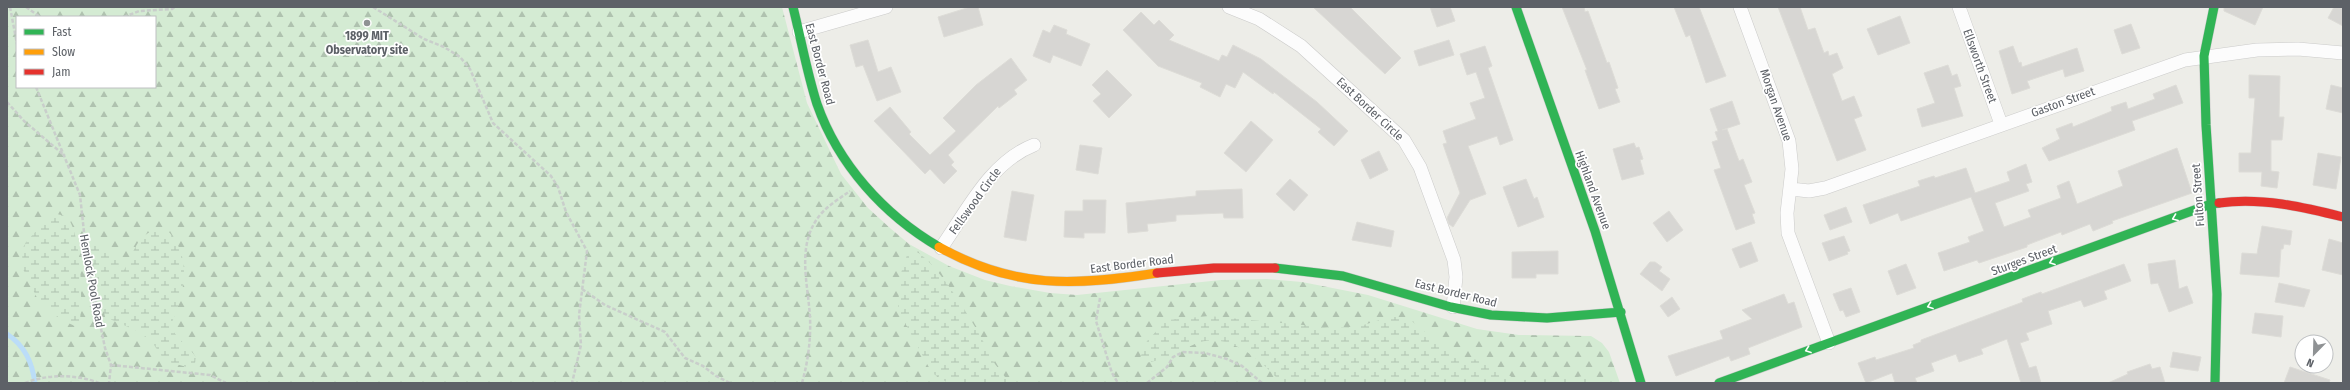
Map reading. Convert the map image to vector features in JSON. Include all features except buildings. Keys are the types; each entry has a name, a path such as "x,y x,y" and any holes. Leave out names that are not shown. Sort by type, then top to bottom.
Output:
{"street":[{"name":"East Border Road","path":"793,7 812,89 822,117 838,148 861,182 896,218 941,248 984,268 1033,280 1073,283 1186,270 1281,268 1332,274 1362,280 1453,307 1498,316 1538,318 1621,312"},
{"path":"799,32 886,7"},
{"name":"East Border Circle","path":"1229,7 1259,19 1301,46 1404,140 1420,167 1454,260 1456,277 1453,307"},
{"name":"Highland Avenue","path":"1516,7 1595,231 1621,312 1641,383"},
{"name":"Morgan Avenue","path":"1740,7 1789,141 1792,164 1791,189 1787,213 1788,233 1829,343"},
{"name":"Ellsworth Street","path":"1959,7 2001,124"},
{"name":"Fulton Street","path":"2214,7 2204,56 2206,125 2217,294 2215,383"},
{"name":"Gaston Street","path":"1791,189 1809,191 1825,188 2166,65 2204,56 2258,50 2298,49 2343,53"},
{"name":"Fellswood Circle","path":"941,248 994,172 1012,156 1034,145"},
{"name":"Sturges Street","path":"1719,383 2211,204 2229,201 2250,201 2343,217"}],"path":[{"path":"10,7 16,39"},
{"path":"26,7 39,16"},
{"path":"126,16 139,11 172,9 175,7"},
{"path":"373,7 424,39 444,47 460,57 470,69 493,123 551,176 558,187 566,212 587,251 579,315 581,345 572,383"},
{"name":"Hemlock Pool Road","path":"36,88 80,195 87,260 104,348 111,365"},
{"path":"7,102 24,121 65,156"},
{"path":"802,383 809,357 810,316 806,278 807,242 821,214 861,182"},
{"path":"1100,281 1100,299 1096,321 1112,374 1118,383"},
{"path":"582,289 605,305 665,332 685,358 703,366 716,376 730,383"},
{"path":"1147,383 1167,367 1173,357 1183,352 1205,353 1227,359 1242,366 1262,383"},
{"path":"109,383 111,365 210,376 226,383"},
{"path":"25,383 39,378 83,377 99,383"}],"green space":[{"path":"7,7 782,7 807,103 841,174 868,208 890,228 909,244 949,266 985,280 1010,286 1050,293 1077,295 1221,280 1267,279 1302,282 1368,295 1477,329 1519,335 1591,336 1602,343 1609,352 1620,383 7,383"},
{"path":"56,214 65,216 69,220 77,242 81,289 79,328 62,320 39,302 23,269 22,253 26,242 38,229"},
{"path":"167,230 174,238 182,255 184,274 182,293 171,326 172,330 196,357 194,369 165,361 154,345 142,333 105,317 88,242 93,240 118,255 119,268 124,270 140,240 150,232"},
{"path":"915,251 925,258 948,285 971,320 995,364 1005,377 1014,383 948,383 932,373 898,310 900,276 908,252"},
{"path":"1209,316 1334,328 1357,327 1389,317 1400,317 1413,322 1454,356 1484,361 1517,380 1531,380 1548,376 1563,379 1584,376 1591,378 1597,383 1281,383 1254,357 1232,344 1220,341 1207,341 1195,344 1170,356 1151,362 1144,363 1140,358 1147,341 1167,320"}],"waterway":[{"path":"7,334 19,344 27,355 30,361 35,383"}],"traffic: fast":[{"path":"793,7 813,92 826,126 837,147 850,167 882,204 900,220 939,247"},
{"path":"1516,7 1595,231 1641,383"},
{"path":"2214,7 2204,56 2206,125 2217,294 2215,383"},
{"path":"1719,383 2211,204 2219,203"},
{"path":"1275,268 1343,276 1451,307 1491,315 1547,318 1621,312"}],"traffic: slow":[{"path":"939,247 967,261 993,271 1045,281 1072,282 1157,273"}],"traffic: jam":[{"path":"2219,203 2235,201 2266,202 2343,217"},
{"path":"1157,273 1214,268 1275,268"}],"place":[{"name":"1899 MIT Observatory site","path":"367,23"}]}
